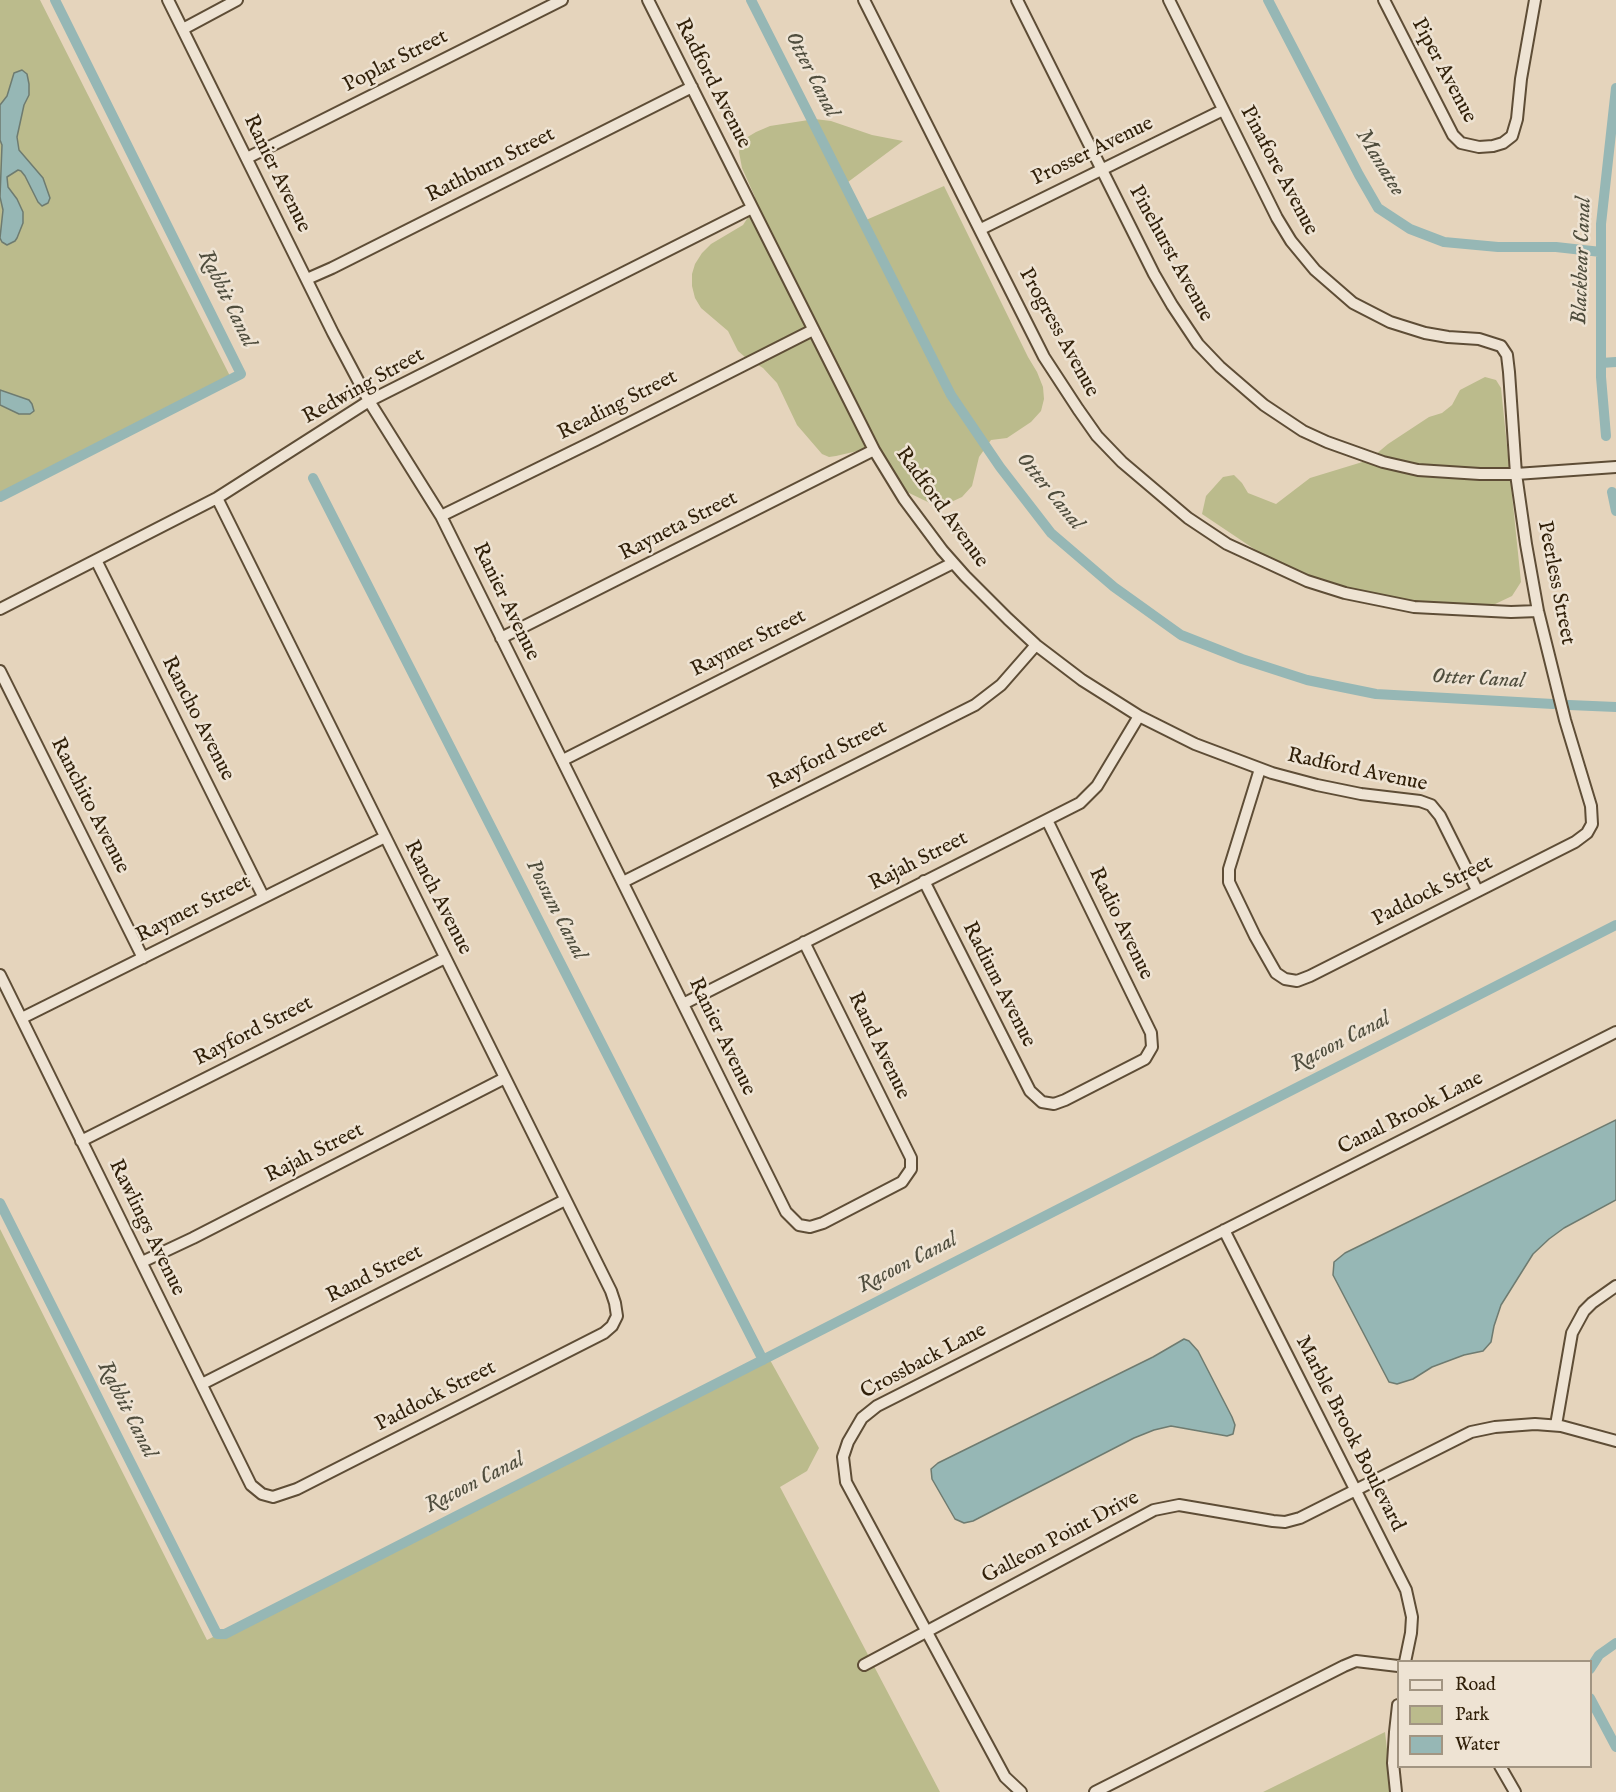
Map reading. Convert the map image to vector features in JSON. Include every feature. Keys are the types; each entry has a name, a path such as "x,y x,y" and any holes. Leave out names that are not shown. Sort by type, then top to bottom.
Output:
{"street":[{"name":"Ranier Avenue","path":"168,0 369,401 441,516 786,1212 799,1225"},
{"path":"183,28 237,0"},
{"name":"Poplar Street","path":"247,158 561,0"},
{"name":"Radford Avenue","path":"648,0 874,450 904,499 953,563 1036,645 1082,680 1139,716 1195,744 1260,769 1317,785 1361,794 1420,801 1431,805 1440,816 1478,890"},
{"name":"Progress Avenue","path":"864,0 1044,357 1098,436 1122,462 1188,518 1227,544 1307,581 1345,593 1414,606 1501,612 1538,611"},
{"name":"Pinehurst Avenue","path":"1017,0 1154,274 1189,331 1220,367 1264,405 1303,431 1327,442 1383,462 1418,470 1516,474 1616,467"},
{"name":"Pinafore Avenue","path":"1169,0 1277,218 1291,241 1315,270 1364,310 1390,322 1425,333 1479,339 1501,346"},
{"name":"Piper Avenue","path":"1384,0 1453,135 1461,142 1479,147 1503,143 1512,136 1517,119 1521,79 1535,0"},
{"name":"Rathburn Street","path":"307,279 692,87"},
{"name":"Prosser Avenue","path":"981,229 1223,110"},
{"name":"Redwing Street","path":"0,609 217,498 369,401 752,208"},
{"name":"Reading Street","path":"441,516 813,330"},
{"name":"Peerless Street","path":"1501,346 1507,355 1516,474 1538,611 1565,720 1591,806 1592,824"},
{"name":"Rayneta Street","path":"501,638 874,450"},
{"name":"Ranch Avenue","path":"217,498 611,1291 616,1316"},
{"name":"Rancho Avenue","path":"96,560 263,896"},
{"name":"Raymer Street","path":"563,760 953,563"},
{"name":"Rayford Street","path":"623,882 975,705 1001,685 1036,645"},
{"name":"Ranchito Avenue","path":"0,671 143,958"},
{"name":"Rajah Street","path":"682,1004 1080,803 1097,786 1139,716"},
{"name":"Paddock Street","path":"1260,769 1229,868 1229,882 1276,973 1285,979 1297,981 1575,842 1587,833 1592,824"},
{"name":"Radio Avenue","path":"1042,1102 1054,1104 1136,1065 1145,1059 1152,1047 1151,1033 1144,1016 1047,820"},
{"name":"Raymer Street","path":"21,1018 385,837"},
{"name":"Radium Avenue","path":"924,881 1025,1082 1030,1091 1042,1102"},
{"name":"Rand Avenue","path":"799,1225 810,1227 823,1223 902,1182 911,1168 911,1158 907,1148 804,942"},
{"name":"Rayford Street","path":"81,1141 445,958"},
{"name":"Rawlings Avenue","path":"0,975 252,1485 262,1494"},
{"name":"Canal Brook Lane","path":"1224,1230 1616,1032"},
{"name":"Rajah Street","path":"142,1262 505,1078"},
{"name":"Rand Street","path":"202,1384 565,1200"},
{"name":"Marble Brook Boulevard","path":"1224,1230 1406,1590 1412,1617 1406,1660"},
{"name":"Crossback Lane","path":"1021,1792 1005,1778 846,1482 843,1457 848,1442 862,1418 877,1406 1224,1230"},
{"path":"1556,1425 1572,1333 1584,1311 1592,1302 1616,1286"},
{"name":"Paddock Street","path":"262,1494 273,1497 297,1489 476,1399 604,1333 612,1326 616,1316"},
{"path":"1355,1490 1471,1432 1514,1425 1556,1425 1616,1441"},
{"name":"Galleon Point Drive","path":"864,1665 1154,1509 1179,1505 1285,1522 1300,1518 1355,1490"},
{"path":"1095,1792 1344,1666 1356,1661 1397,1666"},
{"path":"1396,1792 1394,1763 1397,1715"},
{"path":"1501,1768 1515,1792"}],"green space":[{"path":"0,0 40,0 232,380 0,493"},
{"path":"815,119 831,121 872,135 903,141 848,182 866,220 944,186 1043,387 1044,399 1041,411 1031,422 1007,438 991,440 979,457 972,486 962,497 949,503 934,505 907,492 866,449 829,457 822,454 797,425 777,383 763,368 738,351 728,331 701,308 695,298 692,274 702,253 711,244 743,225 752,211 755,197 742,168 739,152 741,141 770,126"},
{"path":"1485,377 1496,380 1501,388 1521,582 1512,596 1491,606 1416,610 1284,569 1202,514 1206,496 1223,477 1234,475 1248,493 1276,504 1310,478 1369,460 1388,444 1429,417 1442,413 1452,405 1460,390"},
{"path":"0,1229 207,1640 770,1360 819,1448 807,1471 780,1487 940,1792 0,1792"},
{"path":"1385,1732 1392,1792 1263,1792"}],"water":[{"path":"22,70 27,74 29,95 24,105 17,137 19,150 43,178 50,198 48,203 42,206 21,171 18,170 7,177 8,187 23,212 23,223 15,241 7,245 0,238 3,210 0,197 2,145 0,105 7,96 14,73"},
{"path":"0,390 29,400 34,411 30,414 19,414 0,405"},
{"path":"1616,1120 1616,1200 1564,1228 1533,1254 1501,1305 1491,1342 1483,1351 1464,1355 1432,1367 1413,1379 1397,1384 1389,1382 1333,1275 1334,1262 1345,1253"},
{"path":"1184,1339 1198,1351 1232,1417 1235,1425 1233,1434 1227,1436 1171,1426 1154,1430 1134,1438 973,1521 964,1523 955,1519 932,1479 931,1469 938,1463 1153,1357"}],"waterway":[{"name":"Rabbit Canal","path":"0,497 241,374 55,0"},
{"name":"Otter Canal","path":"751,0 951,395 1000,467 1051,533 1114,587 1181,635 1242,659 1307,680 1376,694 1553,704"},
{"name":"Manatee","path":"1268,0 1378,208 1410,229 1444,242 1498,247 1556,247 1601,252"},
{"name":"Blackbear Canal","path":"1606,436 1601,377 1601,224 1616,88"},
{"path":"1601,363 1616,362"},
{"name":"Possum Canal","path":"313,478 763,1360"},
{"name":"Blackbear Canal","path":"1612,492 1616,511"},
{"name":"Otter Canal","path":"1569,705 1616,707"},
{"name":"Racoon Canal","path":"0,1203 217,1634 225,1634 1616,925"},
{"path":"1592,1666 1599,1655 1616,1643"},
{"path":"1592,1702 1616,1747"}]}
